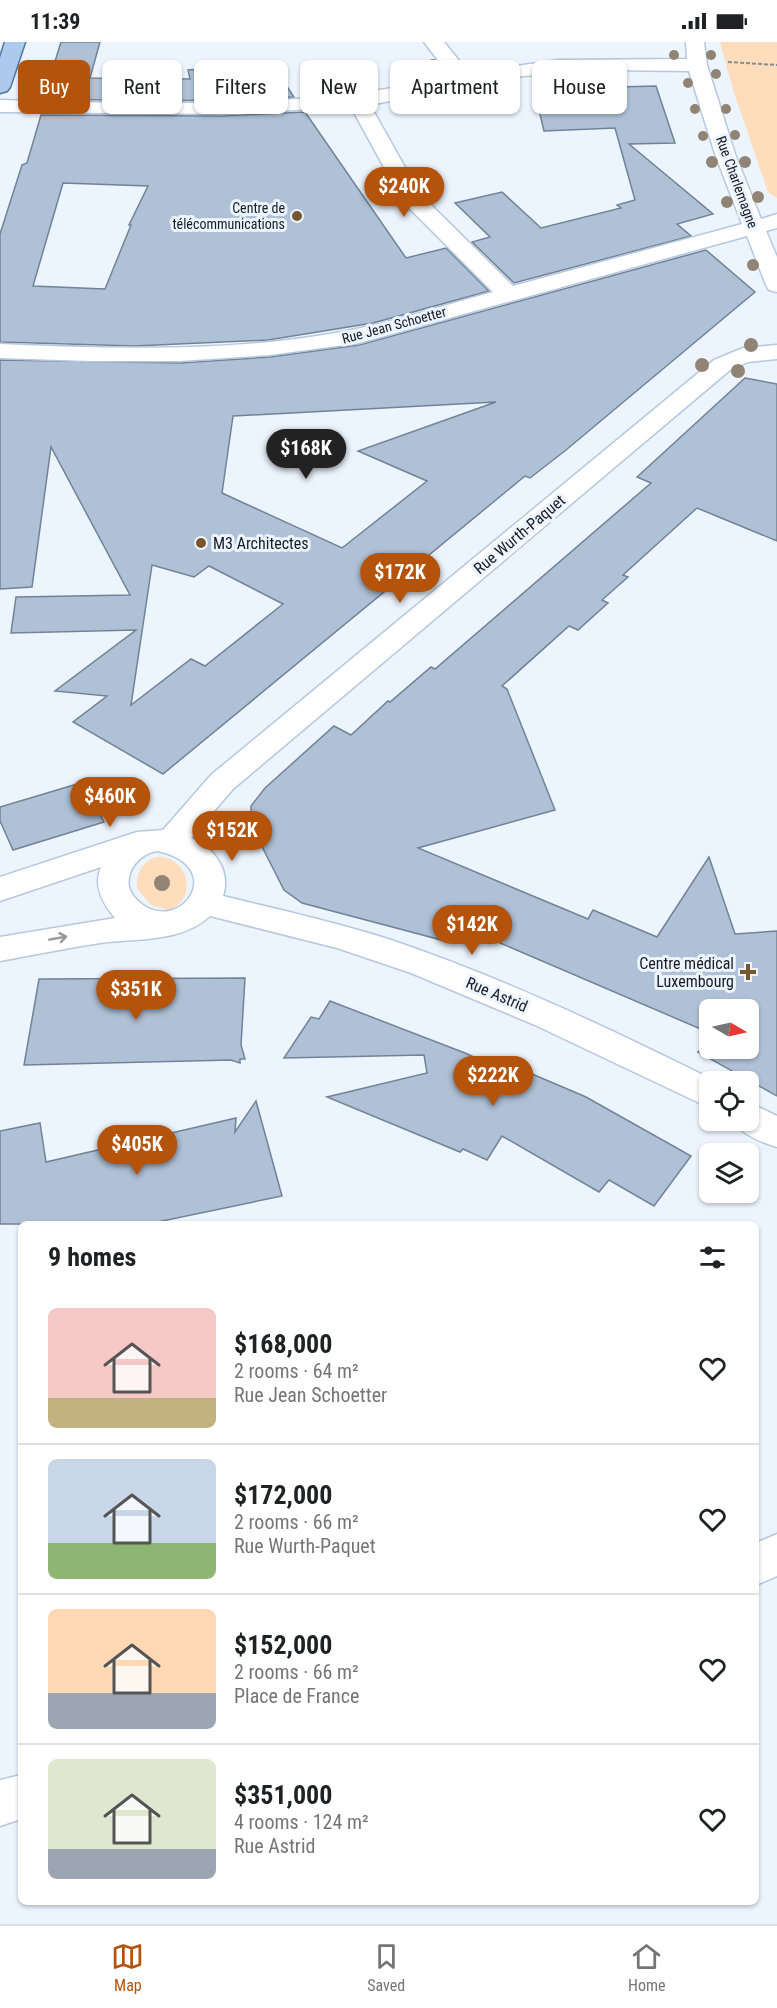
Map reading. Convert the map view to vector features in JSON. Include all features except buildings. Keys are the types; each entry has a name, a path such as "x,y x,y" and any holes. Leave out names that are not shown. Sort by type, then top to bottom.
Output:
{"main road":[{"path":"0,87 15,42"}],"street":[{"path":"434,42 448,60"},
{"name":"Rue Charlemagne","path":"695,42 697,64 725,154 777,285"},
{"path":"520,70 564,65 697,64"},
{"path":"0,106 195,108 300,103"},
{"path":"365,114 411,197 508,294"},
{"name":"Rue Jean Schoetter","path":"0,351 174,356 300,347 360,336 777,221"},
{"name":"Rue Wurth-Paquet","path":"158,841 222,783 722,365 743,355 777,352"},
{"path":"158,841 122,858 113,879 113,890 125,909 135,916 162,925 174,925"},
{"path":"0,889 158,841 193,851 207,866 210,884 203,903 186,919 174,925 100,931 0,949"},
{"path":"0,872 92,860"},
{"name":"Rue Astrid","path":"203,903 378,948 446,972 580,1029 699,1088"},
{"path":"759,1122 777,1133"},
{"path":"759,1563 777,1554"},
{"path":"0,1803 18,1798"}],"path":[{"path":"697,64 730,62 777,65"}],"shaded area":[{"path":"720,42 777,42 777,198 768,192 733,90"},
{"path":"157,857 177,863 186,879 187,889 184,897 178,905 168,910 151,905 137,888 141,869 147,862"}],"place":[{"name":"Centre de télécommunications","path":"297,216"},
{"name":"M3 Architectes","path":"201,543"},
{"name":"Centre médical Luxembourg","path":"748,972"}]}
